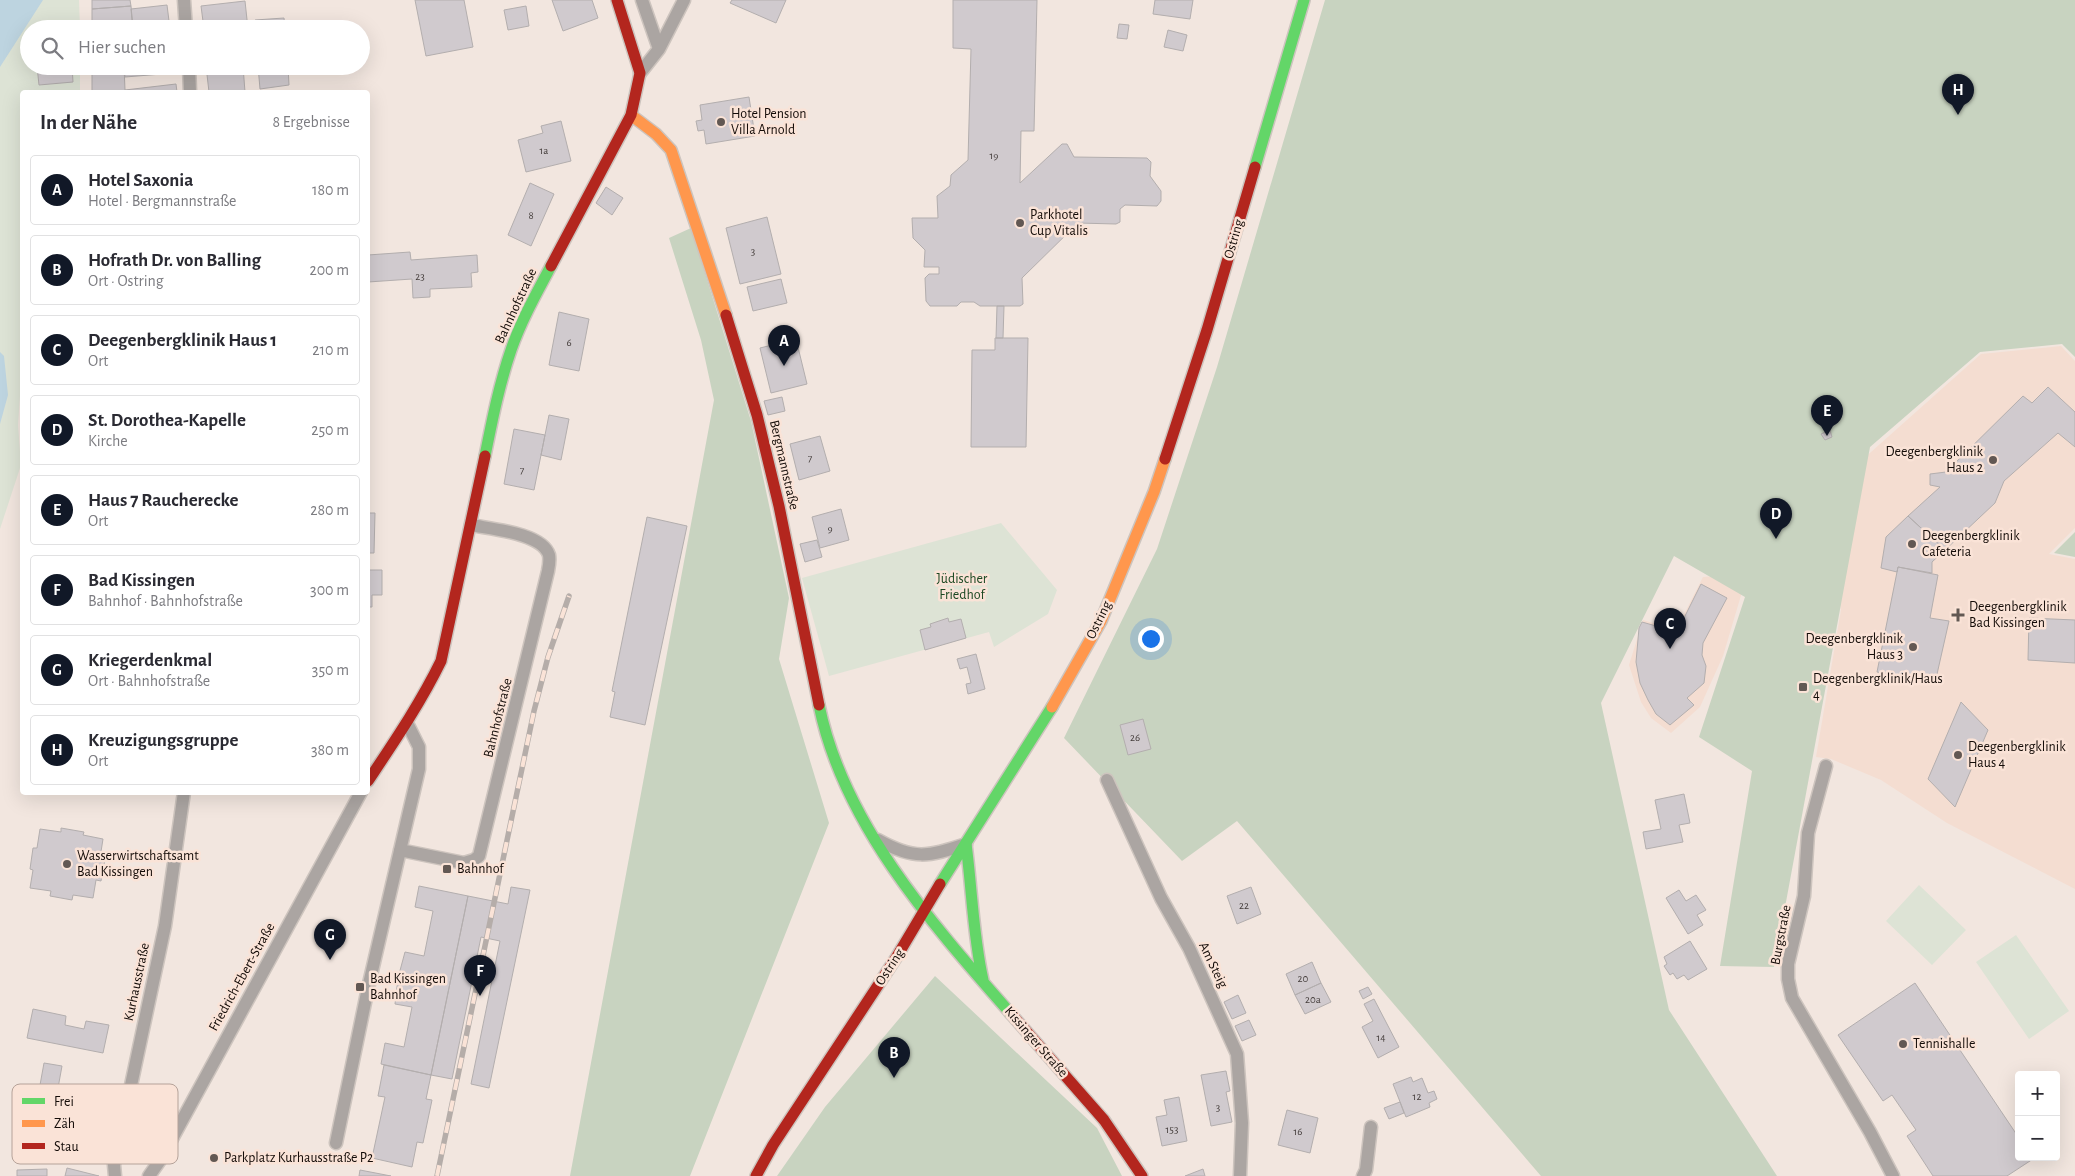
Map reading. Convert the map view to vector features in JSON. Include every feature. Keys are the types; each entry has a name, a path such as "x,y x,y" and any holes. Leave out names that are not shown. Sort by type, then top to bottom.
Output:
{"street":[{"path":"184,0 185,20"},
{"path":"617,0 640,73"},
{"path":"642,0 659,49"},
{"path":"640,73 659,49 684,0"},
{"name":"Ostring","path":"756,1176 773,1145 925,911 938,887 1036,734 1101,621 1154,492 1207,330 1304,0"},
{"name":"Bahnhofstraße","path":"407,723 441,661 448,638 498,394 511,350 527,312 631,115 640,73"},
{"path":"189,75 190,90"},
{"name":"Bergmannstraße","path":"631,115 656,134 671,150 697,225 757,416 779,506 822,720 841,774 873,838 925,911"},
{"name":"Bahnhofstraße","path":"400,850 464,863 474,860 479,856 548,571 549,556 542,544 530,537 471,524"},
{"path":"336,1142 368,988 418,769 419,747 407,723 370,778"},
{"name":"Burgstraße","path":"1826,766 1808,833 1804,896 1788,964 1788,979 1792,998 1870,1132 1893,1176"},
{"name":"Am Steig","path":"1107,780 1161,898 1189,948 1212,996 1237,1054 1242,1123 1240,1176"},
{"name":"Kurhausstraße","path":"131,1084 164,926 184,795"},
{"name":"Friedrich-Ebert-Straße","path":"178,1128 359,795"},
{"path":"873,838 898,851 920,855 939,853 966,844 975,917 975,943 984,981"},
{"name":"Kissinger Straße","path":"925,911 951,946 984,981 1104,1120 1142,1176"},
{"path":"1363,1176 1366,1170 1371,1127"},
{"name":"Friedrich-Ebert-Straße","path":"149,1176 157,1164"}],"shaded area":[{"name":"Deegenbergklinik Bad Kissingen","path":"2061,346 2075,361 2075,528 2049,554 2075,559 2075,889 1947,823 1881,780 1831,759 1816,757 1841,610 1838,596 1742,592 1723,656 1700,707 1671,733 1651,718 1641,702 1629,665 1643,620 1676,630 1703,577 1733,575 1981,354"}],"green space":[{"path":"0,0 79,0 80,20 20,20 20,75 80,75 80,90 20,90 20,396 18,425 20,468 0,529"},
{"path":"1325,0 2075,0 2075,357 2062,344 1980,352 1870,447 1774,967 1720,966 1752,771 1699,737 1745,597 1674,556 1601,703 1669,1010 1777,1176 1541,1176 1237,821 1182,861 1064,738 1157,549 1217,367"},
{"path":"691,228 751,421 789,598 779,659 829,823 690,1176 570,1176 714,400 701,340 669,238"},
{"name":"Jüdischer Friedhof","path":"1001,523 1057,590 1048,614 994,647 989,632 829,676 802,578"},
{"path":"2075,532 2075,557 2054,553"},
{"path":"1919,885 1966,930 1932,965 1886,921"},
{"path":"2016,935 2069,1011 2029,1039 1976,962"},
{"path":"935,976 1097,1128 1122,1176 777,1176 825,1107"}],"water":[{"path":"0,0 43,0 30,20 20,20 20,36 0,67"},
{"path":"0,352 4,356 8,395 0,424"}],"building":[{"path":"92,0 130,0 131,6 92,9"},
{"path":"415,0 464,0 473,47 426,56"},
{"path":"552,0 592,0 598,18 563,31"},
{"path":"732,0 786,0 776,23 730,3"},
{"path":"953,0 1037,0 1034,131 1021,131 1020,183 1062,144 1067,144 1074,157 1147,158 1151,162 1150,176 1161,191 1161,201 1157,206 1125,205 1120,209 1120,222 1116,224 1078,223 1022,278 1023,304 1020,306 980,306 974,302 961,302 957,306 930,306 926,301 925,278 929,274 939,274 939,267 924,267 925,250 913,238 912,218 938,218 937,196 950,186 951,175 968,160 971,49 953,48"},
{"path":"1155,0 1193,0 1190,19 1153,14"},
{"path":"245,1 247,20 203,20 201,6"},
{"path":"167,5 169,20 132,20 131,9"},
{"path":"131,6 132,20 92,20 92,9"},
{"path":"526,6 529,26 508,30 504,10"},
{"path":"284,18 284,20 255,20"},
{"path":"1119,24 1129,25 1127,39 1117,38"},
{"path":"1168,30 1187,35 1183,51 1164,47"},
{"path":"38,75 73,75 73,82 39,85"},
{"path":"92,75 124,75 125,90 92,90"},
{"path":"125,75 150,75 125,77"},
{"path":"207,75 244,75 245,90 209,90"},
{"path":"259,75 288,75 289,85 260,89"},
{"path":"176,84 177,90 125,90"},
{"path":"749,97 755,136 706,144 704,130 698,131 696,121 702,120 700,105"},
{"path":"561,121 571,161 526,172 518,140 543,133 541,126"},
{"path":"530,183 554,194 531,246 508,235"},
{"path":"606,187 623,198 612,215 596,203"},
{"path":"767,217 781,274 740,284 726,228"},
{"path":"410,252 411,260 477,255 478,272 471,273 472,287 430,289 430,297 413,298 412,279 370,282 370,255"},
{"path":"781,279 787,303 753,311 747,287"},
{"path":"997,306 1004,306 1003,338 996,338"},
{"path":"559,312 589,319 579,371 549,365"},
{"path":"995,338 1028,338 1026,447 971,447 972,350 995,350"},
{"path":"796,339 807,384 771,393 760,348"},
{"name":"Deegenbergklinik Haus 2","path":"2048,387 2075,412 2075,447 2058,433 2004,481 1995,503 1945,550 1908,516 1940,487 1930,485 1930,474 1946,472 2023,396 2032,403"},
{"path":"782,397 785,411 768,415 764,401"},
{"path":"549,415 569,419 561,460 541,455"},
{"path":"514,429 545,435 534,490 504,484"},
{"path":"1830,430 1832,437 1825,440 1821,434"},
{"path":"820,436 830,471 799,480 790,444"},
{"path":"841,509 849,540 820,548 812,517"},
{"path":"370,513 375,513 374,553 370,553"},
{"name":"Deegenbergklinik Cafeteria","path":"1908,516 1945,550 1932,562 1932,573 1898,567 1897,572 1881,568 1886,537"},
{"path":"647,517 687,526 645,725 610,717 615,692 612,691"},
{"path":"817,540 822,557 805,562 800,544"},
{"name":"Deegenbergklinik Haus 3","path":"1898,567 1938,575 1930,618 1949,621 1935,683 1877,672"},
{"path":"370,570 382,570 382,595 372,595 372,607 370,607"},
{"path":"1701,584 1727,598 1703,643 1702,655 1706,666 1704,683 1687,698 1694,705 1670,725 1656,714 1640,683 1636,662 1639,628 1642,622 1677,632"},
{"path":"948,618 949,622 961,619 966,638 925,650 920,630 931,627 930,624"},
{"path":"2029,618 2075,620 2075,663 2028,660"},
{"path":"976,654 985,689 968,694 966,684 971,683 967,667 960,669 957,659"},
{"name":"Deegenbergklinik Haus 4","path":"1961,702 1988,730 1955,807 1928,779"},
{"path":"1143,719 1151,749 1128,755 1120,725"},
{"path":"1684,794 1690,823 1679,825 1683,842 1646,849 1643,832 1661,829 1655,800"},
{"name":"Wasserwirtschaftsamt Bad Kissingen","path":"61,828 84,832 83,835 103,839 100,858 105,859 101,881 96,880 93,898 73,895 72,900 50,896 51,891 30,888 33,870 30,869 33,848 37,848 40,829 61,832"},
{"path":"419,886 468,896 431,1075 381,1064 385,1043 404,1047 412,1007 395,1004 398,978 405,952 424,956 433,911 415,907"},
{"path":"511,887 530,890 489,1088 471,1084 500,941 481,937 452,1079 431,1075 468,896 508,904"},
{"path":"1251,887 1261,914 1237,924 1227,896"},
{"path":"1679,890 1686,901 1696,895 1706,910 1697,915 1703,925 1688,934 1666,898"},
{"path":"1690,941 1707,969 1688,980 1684,975 1677,979 1673,973 1670,975 1664,966 1667,964 1664,957"},
{"path":"1312,962 1321,983 1295,995 1286,974"},
{"path":"1321,983 1331,1002 1305,1014 1295,995"},
{"path":"1915,983 2015,1132 2015,1161 2030,1161 2007,1176 1933,1176 1907,1136 1916,1130 1892,1095 1883,1101 1838,1035"},
{"path":"1368,987 1372,994 1363,999 1359,991"},
{"path":"1238,995 1246,1013 1232,1019 1224,1002"},
{"path":"1374,999 1399,1047 1378,1058 1362,1027 1373,1021 1364,1004"},
{"path":"33,1009 66,1016 65,1025 84,1029 86,1021 109,1025 103,1053 27,1038"},
{"path":"1249,1020 1256,1035 1242,1041 1235,1026"},
{"path":"44,1063 62,1066 59,1084 40,1084"},
{"path":"384,1065 431,1075 426,1099 432,1100 423,1143 417,1142 412,1167 372,1158 385,1097 378,1096"},
{"path":"1226,1071 1230,1091 1226,1092 1232,1122 1211,1126 1201,1075"},
{"path":"1411,1077 1413,1082 1422,1078 1428,1093 1434,1091 1437,1099 1429,1103 1430,1107 1406,1117 1393,1084"},
{"path":"1179,1097 1187,1141 1162,1146 1156,1117 1167,1115 1164,1100"},
{"path":"1400,1102 1404,1113 1389,1119 1384,1108"},
{"path":"1287,1110 1318,1118 1310,1153 1278,1145"},
{"path":"67,1168 99,1176 65,1176"},
{"path":"47,1169 47,1176 17,1176 17,1170"},
{"path":"1203,1169 1205,1176 1185,1176"},
{"path":"360,1170 391,1176 359,1176"}],"railway":[{"path":"437,1176 534,711 548,657 569,596"}],"traffic: fast":[{"path":"1255,167 1304,0"},
{"path":"485,456 499,390 511,350 524,318 551,266"},
{"path":"819,705 831,749 848,791 870,832 922,908 951,945 1011,1014"},
{"path":"940,884 1052,707"},
{"path":"966,844 975,929 983,980"}],"traffic: slow":[{"path":"631,115 656,134 671,150 726,315"},
{"path":"1052,707 1101,621 1154,492 1165,459"}],"traffic: jam":[{"path":"551,266 631,115 640,73 617,0"},
{"path":"1165,459 1207,330 1255,167"},
{"path":"726,315 757,415 779,506 819,705"},
{"path":"370,778 416,708 441,661 485,456"},
{"path":"756,1176 773,1145 896,958 940,884"},
{"path":"1011,1014 1104,1120 1142,1176"}],"place":[{"name":"Kreuzigungsgruppe","path":"1958,115"},
{"name":"Hotel Pension Villa Arnold","path":"721,122"},
{"name":"Parkhotel Cup Vitalis","path":"1020,223"},
{"name":"Hotel Saxonia","path":"784,366"},
{"name":"Haus 7 Raucherecke","path":"1827,436"},
{"name":"Deegenbergklinik Haus 2","path":"1993,460"},
{"name":"St. Dorothea-Kapelle","path":"1776,539"},
{"name":"Deegenbergklinik Cafeteria","path":"1912,544"},
{"name":"Deegenbergklinik Bad Kissingen","path":"1958,615"},
{"name":"Deegenbergklinik Haus 3","path":"1913,647"},
{"name":"Deegenbergklinik Haus 1","path":"1670,649"},
{"name":"Deegenbergklinik/Haus 4","path":"1803,687"},
{"name":"Deegenbergklinik Haus 4","path":"1958,755"},
{"name":"Wasserwirtschaftsamt Bad Kissingen","path":"67,864"},
{"name":"Bahnhof","path":"447,869"},
{"name":"Kriegerdenkmal","path":"330,960"},
{"name":"Bad Kissingen Bahnhof","path":"360,987"},
{"name":"Bad Kissingen","path":"480,996"},
{"name":"Tennishalle","path":"1903,1044"},
{"name":"Hofrath Dr. von Balling","path":"894,1078"},
{"name":"Parkplatz Kurhausstraße P2","path":"214,1158"}]}
